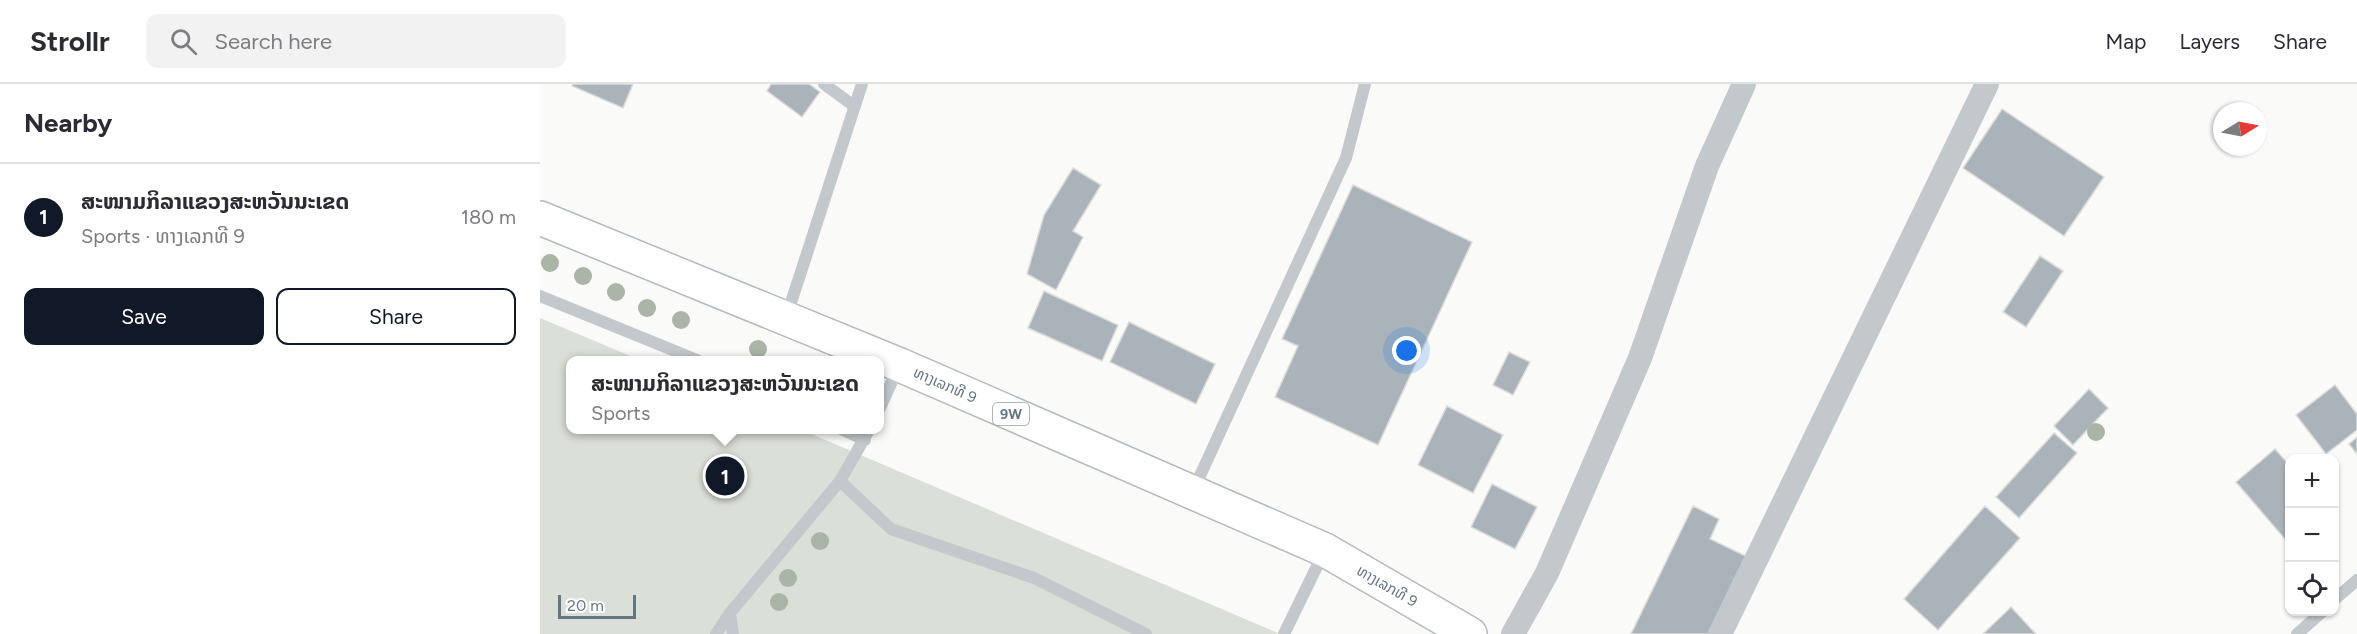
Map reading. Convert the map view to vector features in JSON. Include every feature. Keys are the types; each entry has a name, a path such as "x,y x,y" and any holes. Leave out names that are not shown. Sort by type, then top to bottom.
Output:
{"main road":[{"name":"ທາງເລກທີ 9","path":"540,218 878,356"},
{"name":"ທາງເລກທີ 9","path":"884,359 1325,550 1470,634"}],"street":[{"path":"1513,634 1547,573 1640,358 1707,166 1744,84"},
{"path":"1719,634 1987,84"}],"lane":[{"path":"824,84 854,106"},
{"path":"786,319 862,84"},
{"path":"1192,493 1346,158 1365,84"},
{"path":"540,296 687,356"},
{"path":"884,398 900,365"},
{"path":"716,634 730,613 840,481 867,434"},
{"path":"840,481 891,529 1034,578 1146,634"},
{"path":"1284,634 1325,550"},
{"path":"2339,596 2357,580"},
{"path":"730,613 734,634"},
{"path":"2297,634 2317,616"}],"shaded area":[{"path":"540,318 630,356 566,356 566,434 811,434 1280,634 540,634"}],"building":[{"path":"573,84 633,84 623,108 572,86"},
{"path":"771,84 809,84 820,92 802,117 767,91"},
{"path":"2002,109 2104,177 2064,236 1963,168"},
{"path":"1073,168 1101,185 1073,231 1083,237 1056,290 1027,274 1044,215"},
{"path":"1353,185 1472,242 1378,445 1275,397 1298,346 1282,339"},
{"path":"2040,256 2063,271 2026,327 2003,312"},
{"path":"1044,291 1118,325 1102,361 1028,328"},
{"path":"1129,322 1215,364 1196,404 1110,362"},
{"path":"1509,352 1530,362 1513,395 1493,385"},
{"path":"2335,385 2357,414 2357,430 2326,454 2296,415"},
{"path":"2089,389 2108,408 2073,445 2054,426"},
{"path":"1447,406 1503,435 1473,493 1418,465"},
{"path":"2054,433 2077,453 2019,518 1996,497"},
{"path":"2357,437 2357,454 2349,444"},
{"path":"2275,449 2285,460 2285,539 2236,482"},
{"path":"1492,484 1537,507 1515,549 1471,527"},
{"path":"1693,506 1719,519 1710,539 1750,558 1713,634 1631,634"},
{"path":"1985,506 2020,538 1938,630 1904,599"},
{"path":"2011,607 2036,634 1983,634"}],"place":[{"name":"ສະໜາມກິລາແຂວງສະຫວັນນະເຂດ","path":"725,476"}]}
